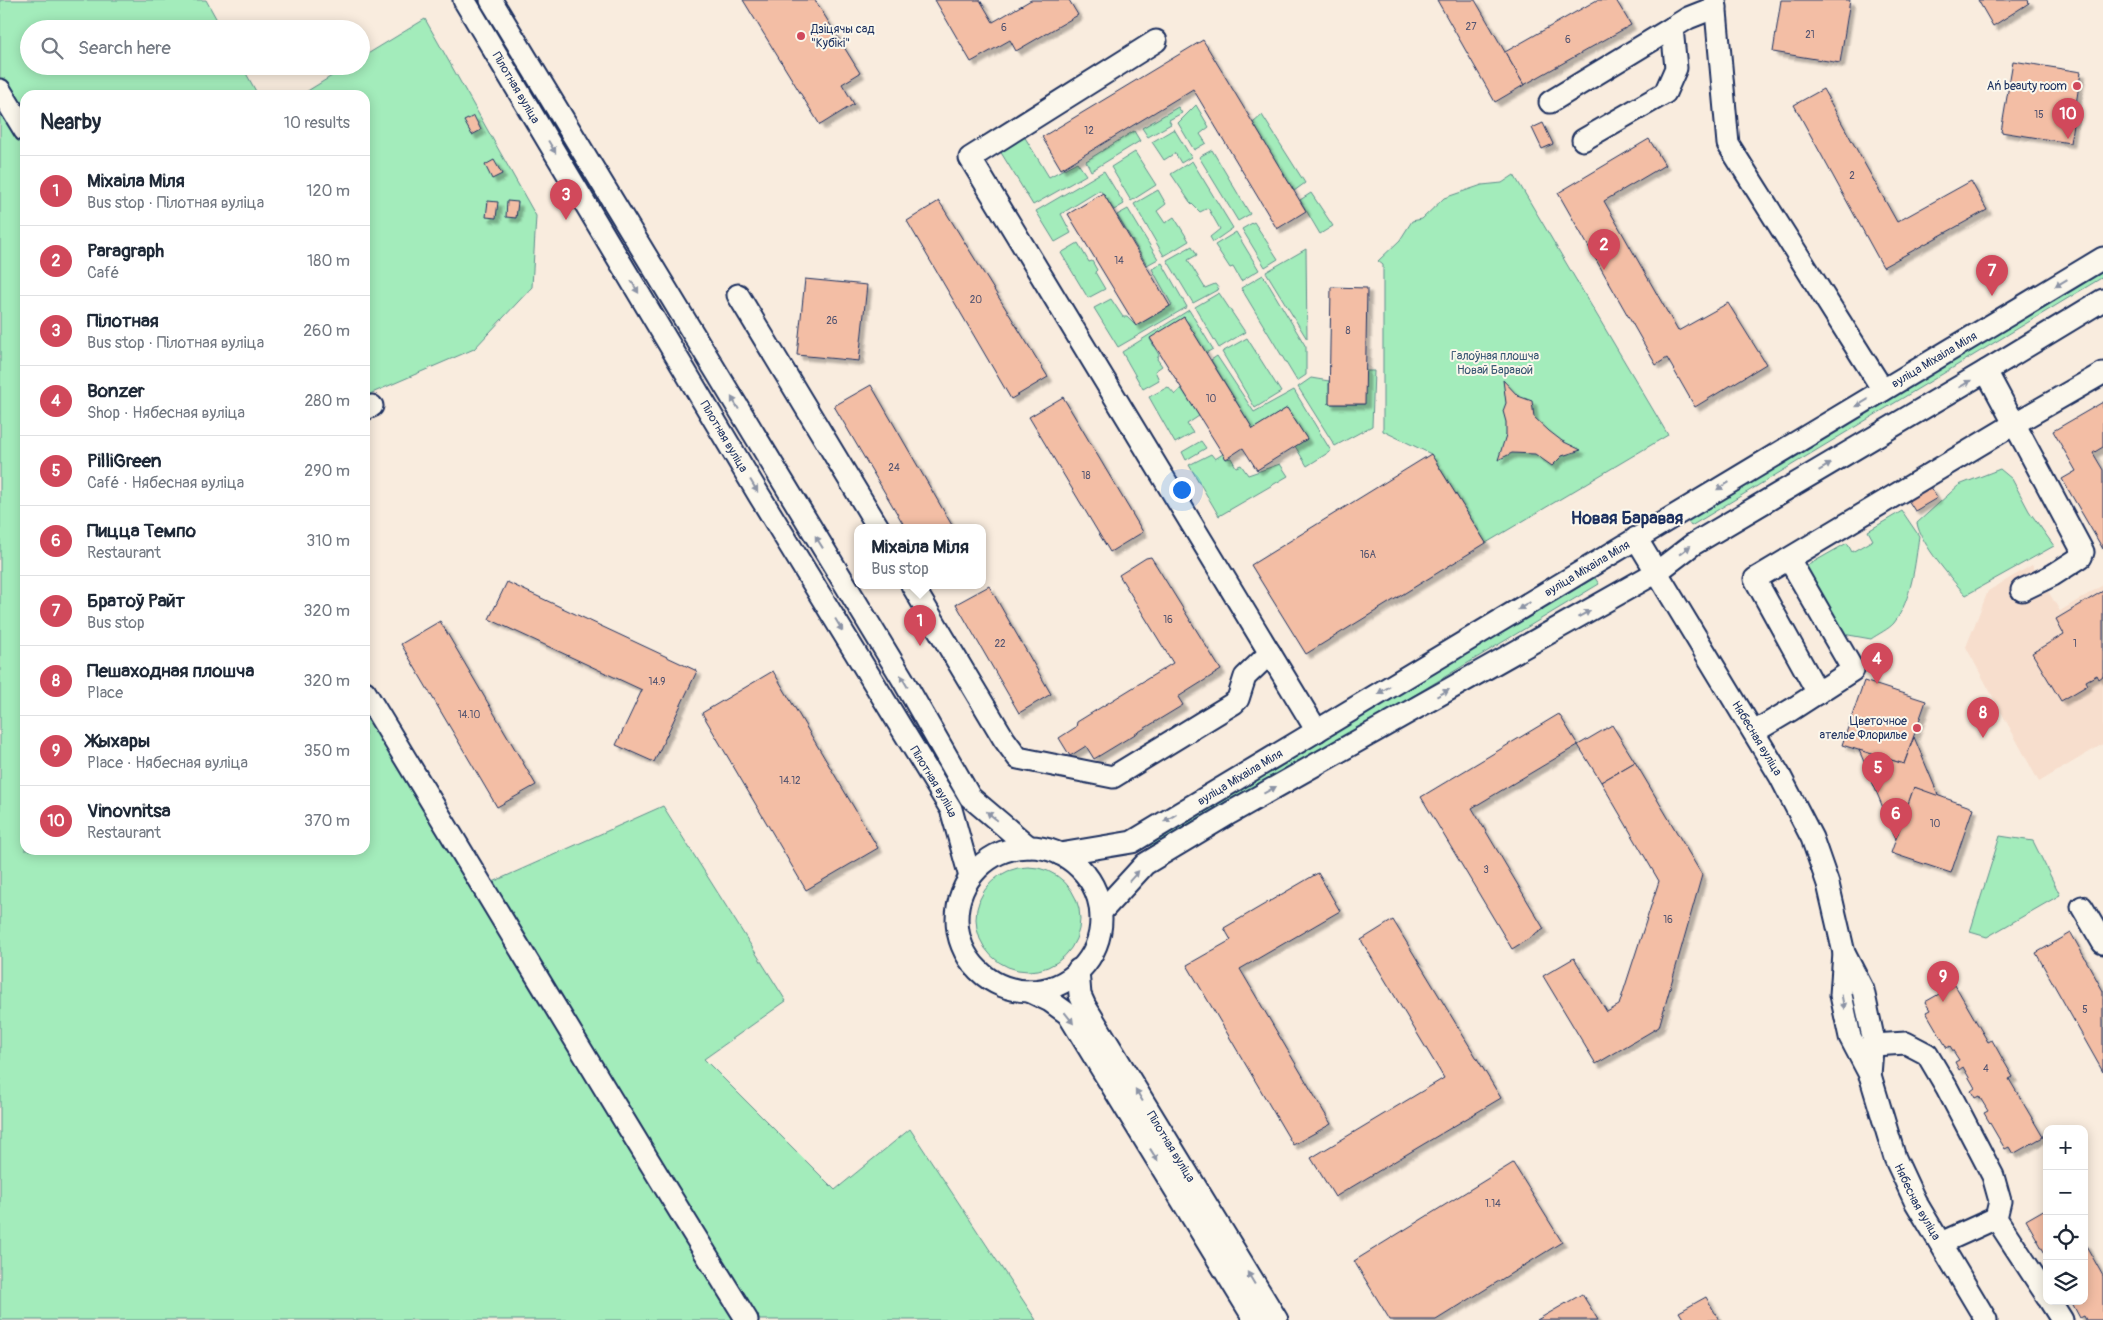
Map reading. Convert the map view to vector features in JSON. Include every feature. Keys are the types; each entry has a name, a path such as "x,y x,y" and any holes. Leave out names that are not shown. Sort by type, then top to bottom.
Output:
{"street":[{"name":"Пілотная вуліца","path":"464,0 759,494 951,809 970,877"},
{"path":"1550,102 1688,18 1716,4 1728,144 1883,390"},
{"name":"Пілотная вуліца","path":"495,7 899,672 970,797 1030,847"},
{"path":"479,25 495,7"},
{"path":"1583,140 1665,93 1676,68 1672,28"},
{"path":"1156,41 970,158 1317,730"},
{"path":"0,90 20,123"},
{"name":"вуліца Міхаіла Міля","path":"1060,854 1132,842 2103,258"},
{"path":"738,295 876,524"},
{"path":"1101,912 1145,864 1230,812 1657,572 1692,545 2103,300"},
{"path":"1986,371 2083,552 2081,556 2053,575 2022,590"},
{"path":"1818,693 1755,578 2103,373"},
{"name":"Нябесная вуліца","path":"1636,538 1798,807 1815,844 1828,884 1844,953 1863,990 1872,1031 1873,1045 1870,1075"},
{"path":"1754,732 1853,670 1788,559"},
{"path":"914,589 1004,739 1018,758 1113,777 1234,703 1238,699 1245,677 1270,653"},
{"path":"370,700 622,1115 672,1201 747,1320"},
{"path":"1030,847 1060,854 1076,864 1088,878 1097,894 1101,912 1099,937 1088,960 1071,977 1051,988 1029,991 1006,988 986,977 970,962 960,942 956,919 960,897 970,877 986,861 1007,850 1030,847"},
{"path":"2082,907 2103,943"},
{"name":"Нябесная вуліца","path":"1844,953 1841,995 1850,1037 1870,1075 1885,1128 1900,1170 1915,1201 1986,1320"},
{"name":"Пілотная вуліца","path":"1078,970 1080,995 1085,1006 1277,1320"},
{"name":"Пілотная вуліца","path":"1029,991 1050,1001 1068,1014 1255,1320"},
{"path":"1873,1045 1906,1043 1927,1054 1993,1176 2000,1201 1996,1218 2043,1290"},
{"path":"1941,1243 1996,1218"},
{"path":"2053,1305 2062,1320"}],"shaded area":[{"path":"2032,565 2060,611 2103,585 2103,744 2039,782 1966,647 1988,591"}],"green space":[{"path":"0,0 206,0 217,20 20,20 20,75 247,75 255,90 20,90 20,855 370,855 370,698 493,882 663,806 786,1001 704,1059 835,1190 910,1129 1036,1320 0,1320"},
{"path":"425,19 536,216 532,287 474,349 370,394 370,90 309,90 333,75 370,75 370,53"},
{"path":"1196,105 1209,127 1200,134 1206,143 1194,150 1178,123"},
{"path":"1178,107 1182,113 1169,120 1171,124 1148,137 1142,128"},
{"path":"1262,115 1305,183 1294,191 1253,123"},
{"path":"1174,129 1191,157 1181,163 1175,153 1164,160 1152,142"},
{"path":"1134,131 1140,141 1091,171 1086,161"},
{"path":"1024,136 1049,177 1077,162 1086,175 1033,205 1000,151"},
{"path":"1212,150 1250,214 1238,221 1199,157"},
{"path":"1135,152 1156,185 1131,201 1111,167"},
{"path":"1192,161 1233,228 1213,242 1210,237 1220,229 1208,208 1200,212 1190,202 1171,174"},
{"path":"1104,171 1124,204 1114,210 1100,190 1061,214 1071,233 1055,242 1036,211"},
{"name":"Галоўная плошча Новай Баравой","path":"1514,175 1668,435 1486,543 1431,454 1383,431 1383,265 1378,261 1400,240 1412,221 1422,219 1444,198 1482,185 1502,183"},
{"path":"1158,190 1166,204 1157,211 1165,223 1174,217 1189,241 1164,256 1134,204"},
{"path":"1311,193 1333,226 1320,234 1300,200"},
{"path":"1128,209 1158,259 1147,265 1117,215"},
{"path":"1254,222 1278,259 1265,267 1242,229"},
{"path":"1236,232 1259,270 1241,281 1233,267 1230,268 1215,245"},
{"path":"1078,243 1089,262 1092,261 1097,270 1095,272 1105,289 1088,298 1061,253"},
{"path":"1192,246 1197,255 1188,260 1205,288 1215,284 1219,289 1193,303 1167,260"},
{"path":"1306,249 1307,339 1266,272"},
{"path":"1162,263 1187,307 1118,347 1094,308 1111,299 1123,317 1127,317 1136,326 1172,305 1152,269"},
{"path":"2103,266 2103,277 1691,526 1686,519"},
{"path":"1263,275 1306,347 1306,375 1297,381 1241,288"},
{"path":"1219,293 1245,332 1219,348 1195,307"},
{"path":"1189,310 1213,349 1206,353 1184,317 1150,339 1159,355 1157,359 1162,366 1155,371 1159,380 1143,389 1122,352"},
{"path":"1247,338 1281,392 1255,408 1222,352"},
{"path":"1217,356 1254,412 1294,390 1331,451 1307,466 1295,446 1307,439 1287,408 1253,429 1211,360"},
{"path":"1365,371 1374,371 1372,426 1335,446 1298,387 1311,378 1329,381 1329,404 1364,404"},
{"path":"1168,387 1175,395 1181,388 1199,416 1187,424 1193,433 1175,443 1149,397"},
{"path":"1201,441 1206,448 1186,460 1182,452"},
{"path":"1211,454 1215,459 1223,454 1226,459 1231,458 1236,467 1241,465 1248,475 1280,464 1288,476 1219,516 1189,465"},
{"path":"2000,469 2012,479 2029,511 2054,546 1966,595 1930,551 1919,531 1917,523 1959,485"},
{"path":"1902,511 1919,536 1912,581 1900,614 1892,625 1871,639 1843,634 1803,568 1847,543 1852,552 1873,540 1868,531"},
{"path":"1591,572 1599,584 1154,852 1146,839"},
{"path":"2000,836 2033,841 2060,895 1987,937 1970,932"},
{"path":"1028,867 1048,871 1065,882 1076,899 1080,919 1076,939 1065,956 1048,967 1028,971 1008,967 991,956 980,939 976,919 980,899 991,882 1008,871"}],"building":[{"name":"Дзіцячы сад \"Кубікі\"","path":"743,0 815,0 860,73 842,84 854,104 820,125"},
{"path":"935,0 980,0 993,22 1031,0 1069,0 1078,15 1016,51 1010,40 971,62"},
{"path":"1437,0 1475,0 1524,85 1495,102"},
{"path":"1597,0 1616,0 1631,25 1524,85 1505,52"},
{"path":"1781,0 1850,0 1840,63 1773,52"},
{"path":"1978,0 2028,0 2029,3 1993,26"},
{"path":"1203,40 1306,211 1277,229 1193,89 1061,169 1042,137"},
{"path":"2013,61 2081,72 2070,143 2001,132"},
{"path":"1823,89 1897,222 1971,181 1987,210 1883,267 1794,105"},
{"path":"474,116 481,130 472,135 464,121"},
{"path":"1543,123 1553,144 1542,149 1532,128"},
{"path":"1649,139 1665,165 1604,201 1678,331 1728,303 1766,364 1695,407 1667,358 1656,365 1558,193"},
{"path":"494,160 502,174 492,179 485,165"},
{"path":"1103,193 1170,306 1136,326 1068,214"},
{"path":"488,201 498,202 496,218 486,217"},
{"path":"507,201 518,202 516,218 506,217"},
{"path":"939,201 1048,377 1011,399 907,221"},
{"path":"805,279 867,285 859,361 797,355"},
{"path":"1331,287 1367,288 1365,404 1329,404"},
{"path":"1184,317 1253,429 1287,408 1307,439 1257,470 1243,448 1226,459 1150,338"},
{"path":"1503,380 1518,396 1532,401 1534,417 1549,431 1562,441 1581,450 1562,456 1552,466 1535,454 1512,453 1498,460 1506,435 1506,422 1503,411 1506,403"},
{"path":"871,385 951,524 903,524 834,406"},
{"path":"1063,397 1143,532 1110,552 1029,417"},
{"path":"2103,402 2103,447 2093,453 2103,470 2103,549 2062,479 2076,471 2053,431"},
{"path":"1431,454 1486,543 1306,654 1251,565"},
{"path":"1930,487 1937,498 1915,511 1908,500"},
{"path":"1151,557 1221,670 1178,697 1183,705 1094,759 1086,746 1070,756 1059,738 1076,727 1077,722 1173,663 1119,575 1146,558"},
{"path":"507,582 697,671 654,762 616,745 642,690 489,619"},
{"path":"989,586 1051,694 1019,713 956,604"},
{"path":"2103,591 2103,676 2099,679 2097,675 2086,681 2088,685 2061,701 2032,653 2064,634 2056,619"},
{"path":"440,621 536,785 497,807 401,644"},
{"path":"773,671 878,848 806,890 702,713"},
{"path":"1864,681 1926,701 1904,764 1842,745"},
{"path":"1559,714 1578,745 1472,808 1544,929 1512,949 1421,797"},
{"path":"1612,725 1635,762 1601,782 1578,745"},
{"path":"1914,737 1939,797 1914,787 1896,839 1859,750 1904,764"},
{"path":"1635,762 1702,875 1659,1027 1596,1064 1543,976 1574,958 1607,1012 1619,1005 1659,881 1601,782"},
{"path":"1914,787 1973,808 1951,873 1891,853"},
{"path":"1318,873 1340,911 1240,969 1331,1124 1293,1145 1187,965 1231,940 1224,928"},
{"path":"1393,920 1501,1098 1335,1197 1311,1158 1444,1078 1361,940"},
{"path":"2071,933 2103,991 2103,1072 2036,953"},
{"path":"1955,985 1988,1042 1992,1040 2013,1077 2009,1079 2043,1137 2013,1154 2009,1147 2005,1149 1984,1113 1988,1111 1979,1096 1975,1098 1971,1091 1975,1088 1963,1067 1959,1070 1955,1062 1959,1060 1950,1046 1947,1048 1926,1012 1930,1010 1925,1002"},
{"path":"1513,1163 1562,1242 1436,1320 1390,1320 1354,1261"},
{"path":"2043,1210 2043,1250 2026,1220"},
{"path":"2088,1249 2103,1276 2103,1320 2086,1320 2084,1316 2080,1318 2073,1305 2088,1305"},
{"path":"1582,1294 1598,1320 1537,1320"},
{"path":"1706,1297 1719,1320 1684,1320 1679,1312"}],"place":[{"name":"Дзіцячы сад \"Кубікі\"","path":"801,36"},
{"name":"Ań beauty room","path":"2077,86"},
{"name":"Vinovnitsa","path":"2068,139"},
{"name":"Пілотная","path":"566,220"},
{"name":"Paragraph","path":"1604,270"},
{"name":"Братоў Райт","path":"1992,296"},
{"name":"Міхаіла Міля","path":"920,646"},
{"name":"Bonzer","path":"1877,684"},
{"name":"Цветочное ателье Флорилье","path":"1917,728"},
{"name":"Пешаходная плошча","path":"1983,738"},
{"name":"PilliGreen","path":"1878,793"},
{"name":"Пицца Темпо","path":"1896,839"},
{"name":"Жыхары","path":"1943,1002"}],"district":[{"name":"Новая Баравая","path":"1627,518"}]}
